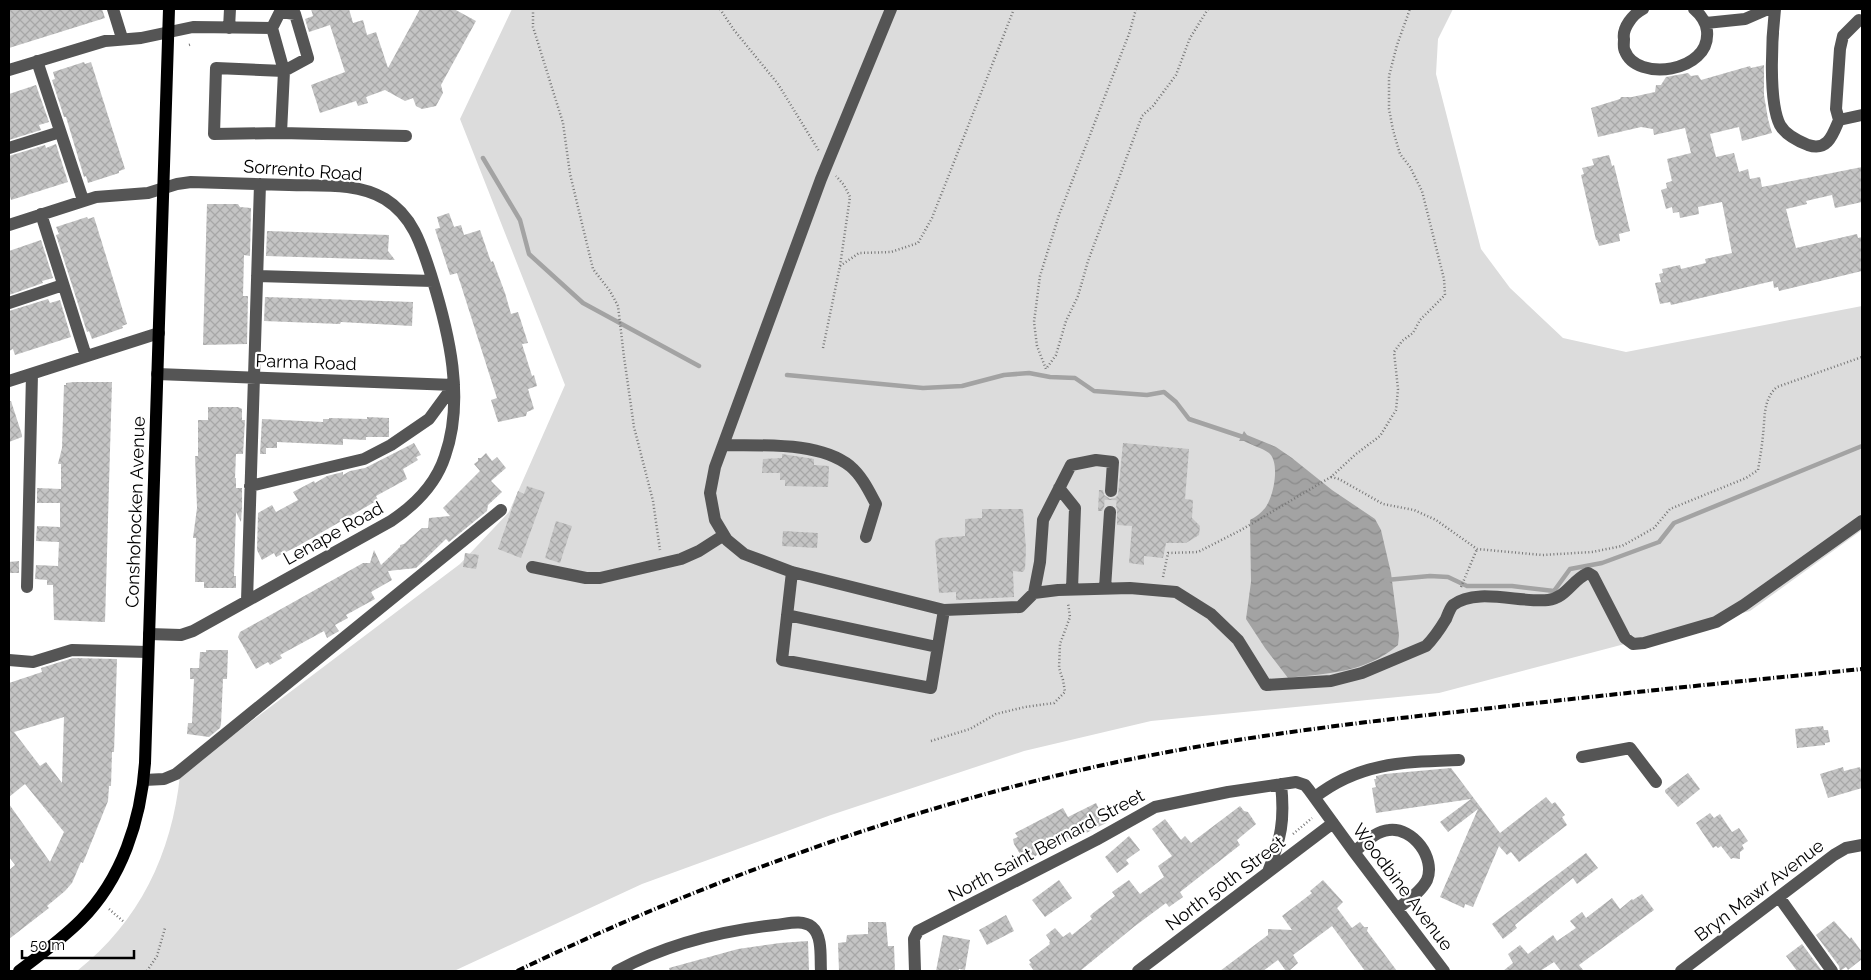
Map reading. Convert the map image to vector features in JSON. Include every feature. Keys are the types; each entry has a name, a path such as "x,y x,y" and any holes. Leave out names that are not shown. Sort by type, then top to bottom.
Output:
{"main road":[{"name":"Conshohocken Avenue","path":"22,970 65,935 98,900 121,860 131,838 144,780 169,9"}],"street":[{"path":"113,9 122,38"},
{"path":"230,9 230,28"},
{"path":"891,9 822,179 715,467 710,493 715,520 727,540 744,554 792,572 944,610 1020,607 1034,593 1040,562 1042,520 1072,465 1096,460 1113,462 1111,491"},
{"path":"1643,9 1638,11 1628,23 1623,35 1625,51 1633,63 1649,69 1680,66 1696,58 1705,48 1708,36 1706,23 1694,9"},
{"path":"1706,23 1745,19 1768,9"},
{"path":"1775,9 1772,63 1775,101 1780,124 1794,138 1810,146 1824,145 1829,142 1839,120 1836,109 1840,49 1843,36 1858,18"},
{"path":"281,134 284,71 272,28 280,12 295,14 308,58 284,71 216,68 214,134 406,136"},
{"path":"9,70 89,44 122,38 141,38 193,27 272,28"},
{"path":"37,61 83,200"},
{"path":"1839,120 1862,115"},
{"path":"9,148 60,132"},
{"name":"Sorrento Road","path":"9,225 83,200 110,195 136,195 190,182 357,189 371,192 385,199 401,213 414,230 420,243 448,334 454,385"},
{"path":"247,601 260,184"},
{"path":"41,214 86,356"},
{"path":"257,276 433,281"},
{"path":"9,303 64,285"},
{"path":"9,381 159,333"},
{"path":"27,587 32,374"},
{"name":"Parma Road","path":"158,374 454,385"},
{"path":"250,486 364,459 391,445 429,419 454,385"},
{"name":"Lenape Road","path":"149,634 175,635 187,633 391,521 419,498 436,478 446,455 454,385"},
{"path":"723,445 784,447 819,451 837,458 851,467 864,483 876,504 866,537"},
{"path":"1059,488 1075,508 1072,589"},
{"path":"144,780 164,779 176,774 501,510"},
{"path":"1106,588 1110,512"},
{"path":"1034,593 1106,588 1176,592 1211,614 1238,640 1266,685 1331,681 1362,673 1426,646 1434,638 1452,606 1460,602 1483,597 1548,600 1560,597 1579,577 1588,573 1593,576 1625,638 1633,644 1644,643 1708,625 1744,606 1862,520"},
{"path":"532,567 586,578 600,578 661,564 699,551 724,535"},
{"path":"792,572 782,660 932,688 944,610"},
{"path":"787,615 937,647"},
{"path":"9,660 33,662 72,650 148,652"},
{"path":"1582,757 1630,748 1656,782"},
{"path":"1315,798 1328,787 1346,777 1380,766 1417,761 1459,760"},
{"name":"North Saint Bernard Street","path":"915,971 914,939 918,931 1096,840 1143,813 1170,803 1281,784 1300,783 1305,785 1333,823"},
{"path":"1268,872 1281,834 1283,812 1281,784"},
{"name":"North 50th Street","path":"1138,971 1333,823"},
{"name":"Woodbine Avenue","path":"1333,823 1444,971"},
{"path":"1354,852 1375,835 1389,830 1409,835 1423,850 1429,865 1427,881 1397,909"},
{"name":"Bryn Mawr Avenue","path":"1681,971 1840,851 1851,846 1862,845"},
{"path":"1779,897 1832,971"},
{"path":"617,971 659,953 707,937 754,928 801,923 810,926 816,932 819,942 821,971"}],"path":[{"path":"533,9 533,26 563,123 570,174 593,270 610,291 618,306 634,427 654,501 661,564"},
{"path":"720,9 734,30 778,84 828,166 844,185 850,197 840,266 823,348"},
{"path":"840,266 859,253 891,252 918,243 932,218 1014,9"},
{"path":"1136,9 1059,214 1040,276 1034,322 1037,346 1046,369 1056,354 1066,321 1078,296 1088,261 1142,116 1153,106 1176,75 1190,38 1208,9"},
{"path":"1160,590 1168,553 1198,552 1241,530 1331,477 1356,454 1380,436 1396,410 1398,389 1394,352 1402,341 1413,334 1420,320 1445,295 1444,279 1422,191 1410,167 1400,154 1389,109 1389,76 1397,45 1410,9"},
{"path":"1331,477 1339,479 1383,504 1414,510 1436,520 1477,549 1542,555 1592,552 1622,546 1654,528 1670,509 1746,478 1758,470 1764,411 1771,392 1777,388 1862,357"},
{"path":"1458,594 1477,549"},
{"path":"931,741 970,729 996,714 1024,706 1054,704 1065,692 1059,668 1060,644 1070,617 1068,601 1058,590"},
{"path":"1286,840 1316,815"},
{"path":"98,900 124,922"},
{"path":"147,971 157,956 164,928"}],"shaded area":[{"path":"512,9 1453,9 1438,39 1436,74 1481,249 1510,288 1563,338 1626,352 1862,306 1862,530 1750,611 1439,693 1151,721 1024,751 831,815 642,884 454,971 77,971 99,952 118,931 135,908 149,884 169,832 176,804 180,775 460,564 509,512 565,385 460,119"}],"water":[{"path":"1244,431 1247,435 1276,447 1332,490 1375,519 1381,530 1391,573 1399,635 1398,645 1385,654 1373,661 1346,670 1288,678 1246,619 1251,582 1250,520 1262,512 1270,500 1274,486 1275,471 1272,457 1269,453 1244,441 1239,441"}],"building":[{"path":"9,9 102,9 105,18 9,48"},
{"path":"311,9 349,9 353,23 363,20 367,35 376,32 388,68 420,9 454,9 476,21 441,85 443,93 436,106 422,109 416,106 413,98 405,101 385,90 366,97 368,103 358,106 356,101 320,113 311,85 345,72 330,25 309,32 305,19 313,16"},
{"path":"84,62 85,64 91,62 125,169 119,171 119,173 88,183 86,176 84,177 66,117 64,117 52,80 55,79 53,72"},
{"path":"1764,65 1764,95 1772,133 1742,141 1739,127 1710,134 1716,157 1734,153 1739,172 1748,169 1750,179 1760,177 1762,187 1862,167 1862,202 1835,208 1832,195 1806,201 1807,204 1786,209 1796,248 1857,234 1858,238 1862,237 1862,271 1779,291 1778,287 1774,288 1773,281 1671,305 1670,302 1660,304 1655,283 1661,282 1659,274 1663,273 1662,269 1680,265 1681,269 1706,263 1705,259 1732,253 1722,202 1698,207 1699,214 1680,218 1679,212 1673,213 1672,207 1666,209 1661,190 1667,188 1666,183 1672,181 1667,159 1691,153 1685,128 1654,135 1653,129 1641,127 1598,137 1591,108 1620,99 1621,97 1632,97 1655,92 1656,85 1661,85 1666,77 1688,73 1691,76 1698,75 1701,80 1750,66 1751,68"},
{"path":"36,85 49,122 39,125 41,130 9,140 9,94"},
{"path":"56,144 68,182 11,200 9,193 9,156 45,145 46,148"},
{"path":"1609,155 1612,166 1614,165 1630,231 1619,234 1620,241 1599,246 1581,175 1584,174 1582,168 1594,165 1592,159"},
{"path":"207,204 238,204 240,207 251,208 250,256 244,255 243,296 248,296 247,344 203,345"},
{"path":"449,213 454,227 461,225 464,235 480,230 491,262 493,261 505,293 511,314 518,312 528,343 522,344 537,386 528,389 534,409 527,412 526,416 498,422 491,400 497,398 460,282 457,273 450,275 435,229 440,228 437,217"},
{"path":"87,217 88,219 94,217 127,324 122,326 123,328 92,339 89,331 87,332 56,235 59,234 56,227"},
{"path":"267,231 389,235 388,251 395,260 266,256"},
{"path":"41,240 53,278 9,295 9,251"},
{"path":"265,297 413,302 412,326 341,322 340,324 264,321"},
{"path":"48,299 50,303 60,300 71,337 15,355 13,349 9,351 9,311"},
{"path":"74,382 112,382 105,622 54,620 53,585 47,585 47,580 35,579 36,565 58,566 59,542 36,541 37,526 60,527 60,503 37,503 37,488 61,489 61,464 58,464 62,448 64,385"},
{"path":"9,401 11,401 22,437 9,442"},
{"path":"208,407 238,407 242,409 242,420 245,420 243,454 236,454 236,488 242,488 242,507 241,522 236,512 234,576 236,576 236,588 204,588 204,582 195,582 196,538 193,538 197,508 195,456 198,456 198,420 208,420"},
{"path":"367,417 389,418 389,437 366,437 366,440 343,439 343,445 277,442 277,448 266,448 266,454 260,454 262,419 323,422 323,419 329,418 367,419"},
{"path":"414,443 421,455 416,457 418,460 403,469 407,479 376,496 378,500 298,546 276,557 274,553 262,560 257,550 258,513 272,505 276,512 298,500 293,492 314,481 315,483 327,476 343,472 343,475 350,471 365,468"},
{"path":"1123,443 1189,449 1185,499 1193,500 1192,518 1200,526 1199,535 1186,543 1166,543 1163,558 1144,556 1144,565 1129,563 1132,526 1117,525 1117,508 1110,504 1104,507 1102,511 1098,511 1099,490 1103,490 1104,495 1110,499 1118,495"},
{"path":"486,453 492,461 497,457 506,468 491,481 502,492 488,505 487,511 449,542 446,539 416,568 388,571 392,580 371,592 375,599 346,615 348,618 335,625 339,631 327,638 324,631 280,655 282,658 270,665 268,662 256,669 238,637 240,632 363,563 370,563 374,550 381,565 400,545 404,544 422,528 428,528 429,518 450,516 443,508 480,471 474,464 478,461 478,458 481,458"},
{"path":"782,454 814,459 814,465 829,466 828,487 785,486 785,480 780,480 780,473 762,473 763,459 782,458"},
{"path":"527,486 545,492 521,558 498,549 518,491 524,494"},
{"path":"982,509 1023,509 1026,549 1025,569 1023,572 1013,571 1014,597 956,600 956,592 939,593 935,541 940,538 965,536 965,519 982,518"},
{"path":"556,521 572,526 560,563 545,558"},
{"path":"783,531 818,533 817,548 782,546"},
{"path":"465,553 479,555 476,569 463,567"},
{"path":"19,561 19,573 9,573 9,562"},
{"path":"206,650 228,650 227,679 223,679 221,724 220,728 209,737 187,734 188,723 192,723 194,679 190,679 190,668 199,668 200,652 206,652"},
{"path":"73,658 117,659 111,786 109,786 108,801 83,863 81,862 72,883 47,906 49,908 9,939 9,870 15,865 9,857 9,804 50,862 64,832 25,784 9,797 9,683 42,672 41,668","holes":["64,717 62,783 46,762 40,766 14,732"]},
{"path":"1823,726 1824,730 1828,730 1830,742 1825,743 1825,745 1797,748 1795,729"},
{"path":"1843,767 1844,771 1860,767 1862,788 1828,798 1820,774"},
{"path":"1451,768 1500,833 1546,797 1552,804 1555,802 1565,815 1562,817 1567,825 1519,862 1511,852 1507,855 1499,846 1473,907 1465,904 1464,908 1440,897 1478,809 1448,832 1440,822 1471,799 1376,813 1372,788 1376,787 1374,779 1376,779 1376,776"},
{"path":"1688,773 1700,789 1678,807 1665,790"},
{"path":"1096,803 1106,823 1080,836 1079,834 1053,848 1047,837 1036,856 1025,862 1014,844 1013,839 1018,837 1015,833 1063,808 1068,817"},
{"path":"1240,806 1244,811 1248,812 1256,824 1237,840 1240,845 1180,892 1183,897 1169,907 1166,903 1080,971 1034,971 1029,964 1031,963 1029,960 1050,944 1046,935 1055,928 1063,937 1070,932 1072,935 1092,919 1090,916 1093,913 1115,896 1112,892 1129,880 1140,894 1164,877 1158,866 1172,856 1152,829 1165,819 1181,840 1185,836 1191,843"},
{"path":"1710,813 1714,818 1720,814 1732,832 1739,828 1748,841 1742,845 1744,849 1740,852 1740,859 1731,859 1721,846 1713,848 1696,823"},
{"path":"1129,836 1140,850 1126,860 1129,864 1117,873 1105,857"},
{"path":"1586,853 1598,868 1577,884 1573,878 1515,925 1517,928 1503,939 1492,924"},
{"path":"1059,880 1072,898 1045,917 1032,900"},
{"path":"1323,880 1343,902 1337,908 1352,928 1360,922 1364,927 1368,927 1367,931 1397,971 1365,971 1332,926 1293,955 1298,963 1289,971 1286,971 1278,960 1263,971 1220,971 1268,935 1268,929 1292,930 1282,916 1312,893 1310,891"},
{"path":"1642,894 1654,910 1579,965 1584,971 1561,971 1554,962 1540,971 1503,971 1513,963 1508,954 1520,945 1528,954 1553,935 1557,941 1576,928 1570,921 1582,912 1586,918 1612,898 1620,909 1632,899"},
{"path":"1006,915 1014,931 987,945 979,930"},
{"path":"1834,921 1850,939 1851,937 1862,952 1862,959 1848,970 1846,967 1840,971 1839,966 1816,935"},
{"path":"868,922 886,922 888,946 894,946 895,971 839,971 838,943 846,942 847,935 868,934"},
{"path":"943,935 970,940 965,970 936,971"},
{"path":"808,941 809,971 670,971 669,968 738,949"},
{"path":"1802,944 1822,971 1797,971 1786,956"}],"waterway":[{"path":"483,158 520,220 529,254 583,303 699,366"},
{"path":"787,375 923,388 962,386 1004,375 1029,373 1050,377 1075,378 1094,391 1147,395 1164,392 1176,402 1189,419 1246,438"},
{"path":"1386,580 1430,576 1448,577 1467,586 1512,586 1554,591 1570,569 1602,563 1659,542 1674,523 1862,446"}],"tunnel":[{"path":"1110,512 1111,491"}],"railway":[{"path":"517,971 578,942 704,889 831,842 961,801 1082,770 1193,747 1305,730 1619,694 1862,669"}]}
